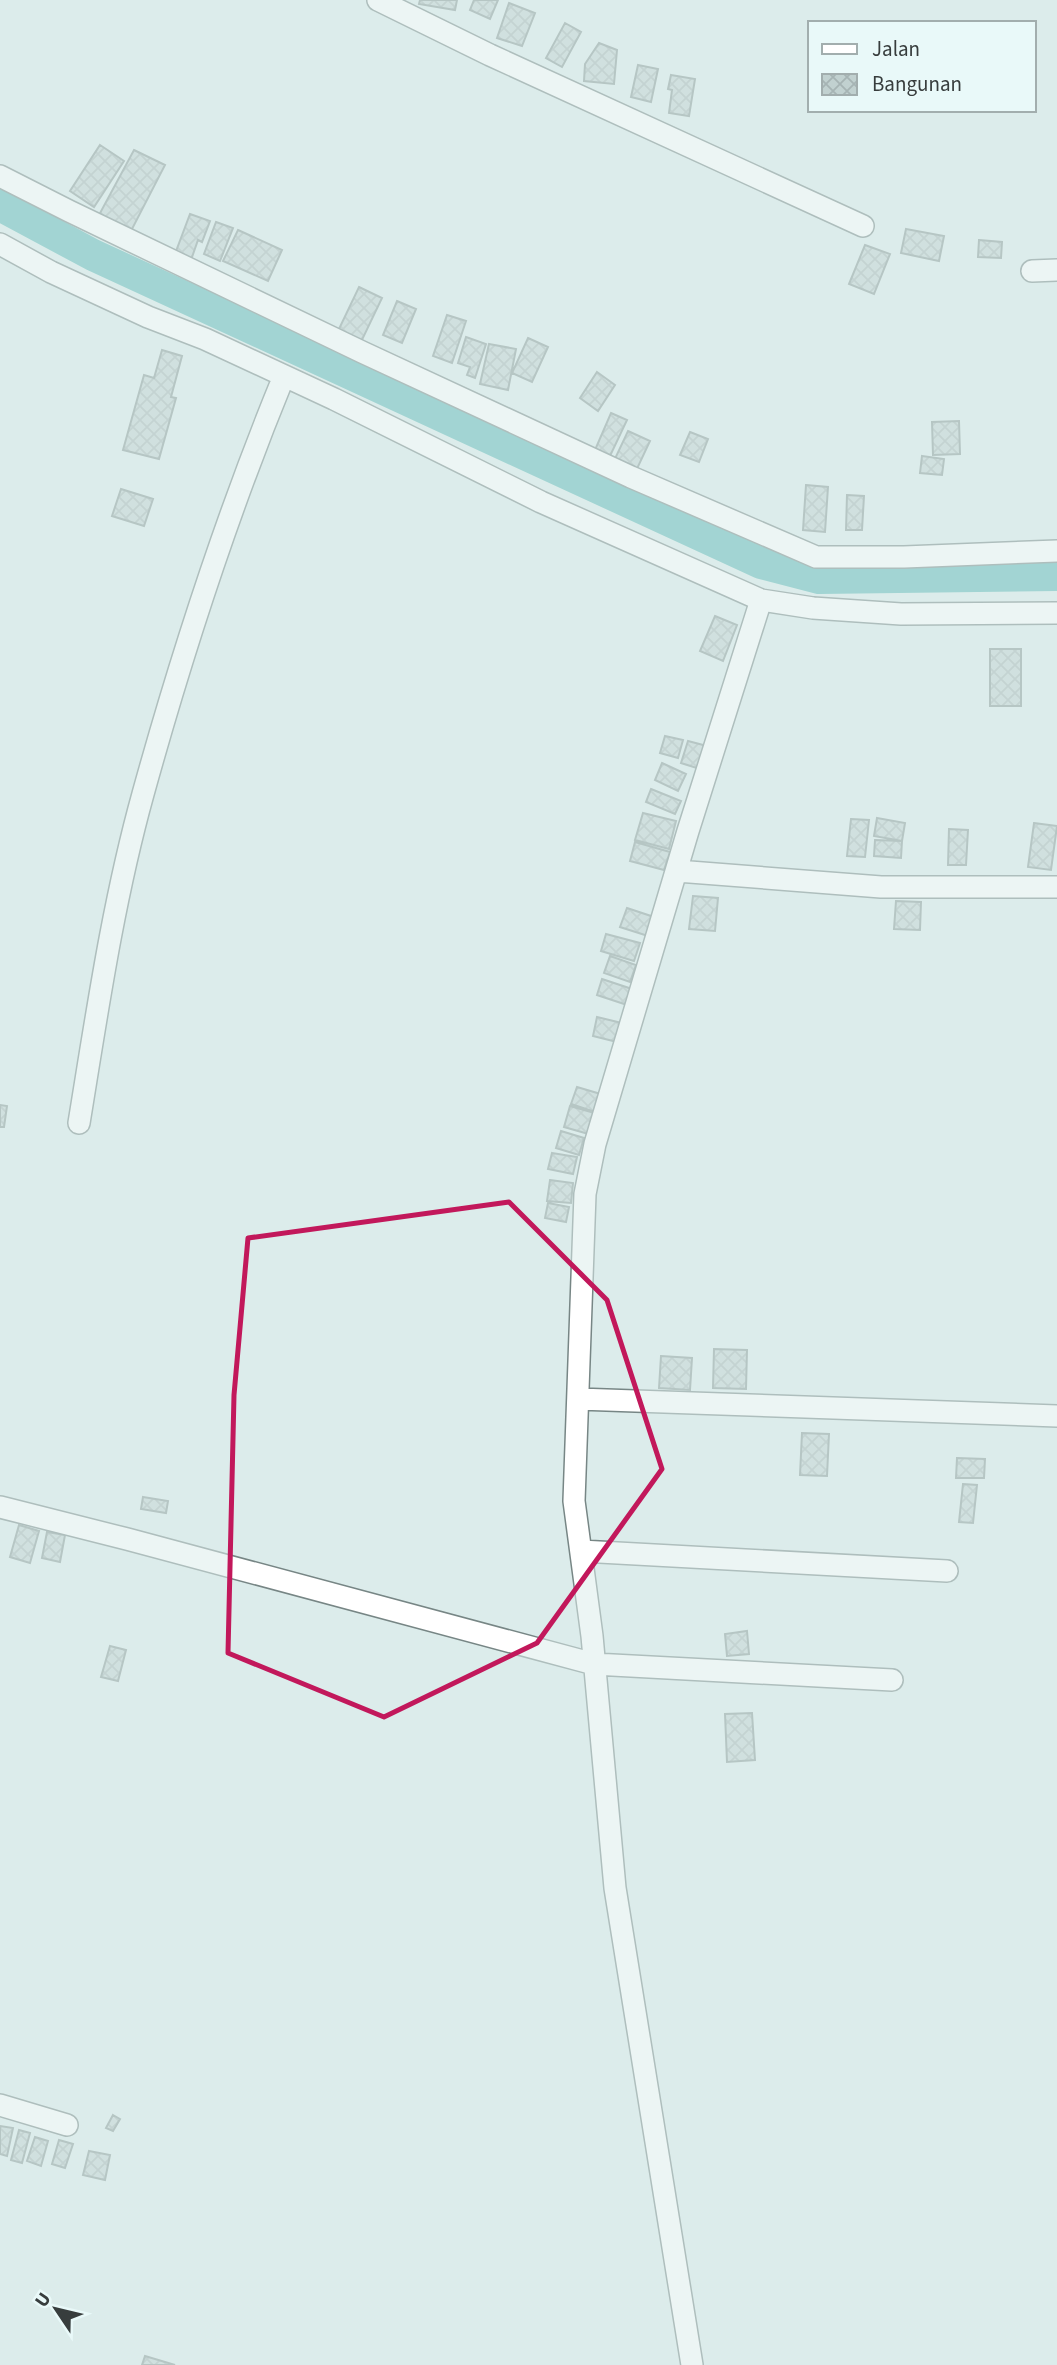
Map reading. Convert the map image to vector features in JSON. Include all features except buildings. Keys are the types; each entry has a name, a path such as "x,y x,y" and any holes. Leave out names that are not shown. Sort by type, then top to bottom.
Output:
{"street":[{"path":"378,0 490,55 863,226"},
{"path":"0,176 362,352 631,477 816,557 904,557 1057,551"},
{"path":"0,244 135,312 205,339 334,399 541,502 761,600 813,608 901,614 1057,613"},
{"path":"1032,271 1057,270"},
{"path":"79,1123 107,949 142,796 244,474 284,376"},
{"path":"692,2365 615,1888 594,1664 574,1502 585,1194 589,1167 688,831 761,600"},
{"path":"677,871 881,887 1057,887"},
{"path":"578,1399 1057,1416"},
{"path":"0,1507 141,1542 594,1664 892,1680"},
{"path":"581,1551 947,1571"},
{"path":"0,2105 67,2125"}],"highlighted area":[{"path":"509,1202 607,1300 662,1469 537,1643 384,1717 228,1653 234,1395 248,1238"}],"waterway":[{"path":"0,205 93,255 761,563 819,578 1057,575"}]}
